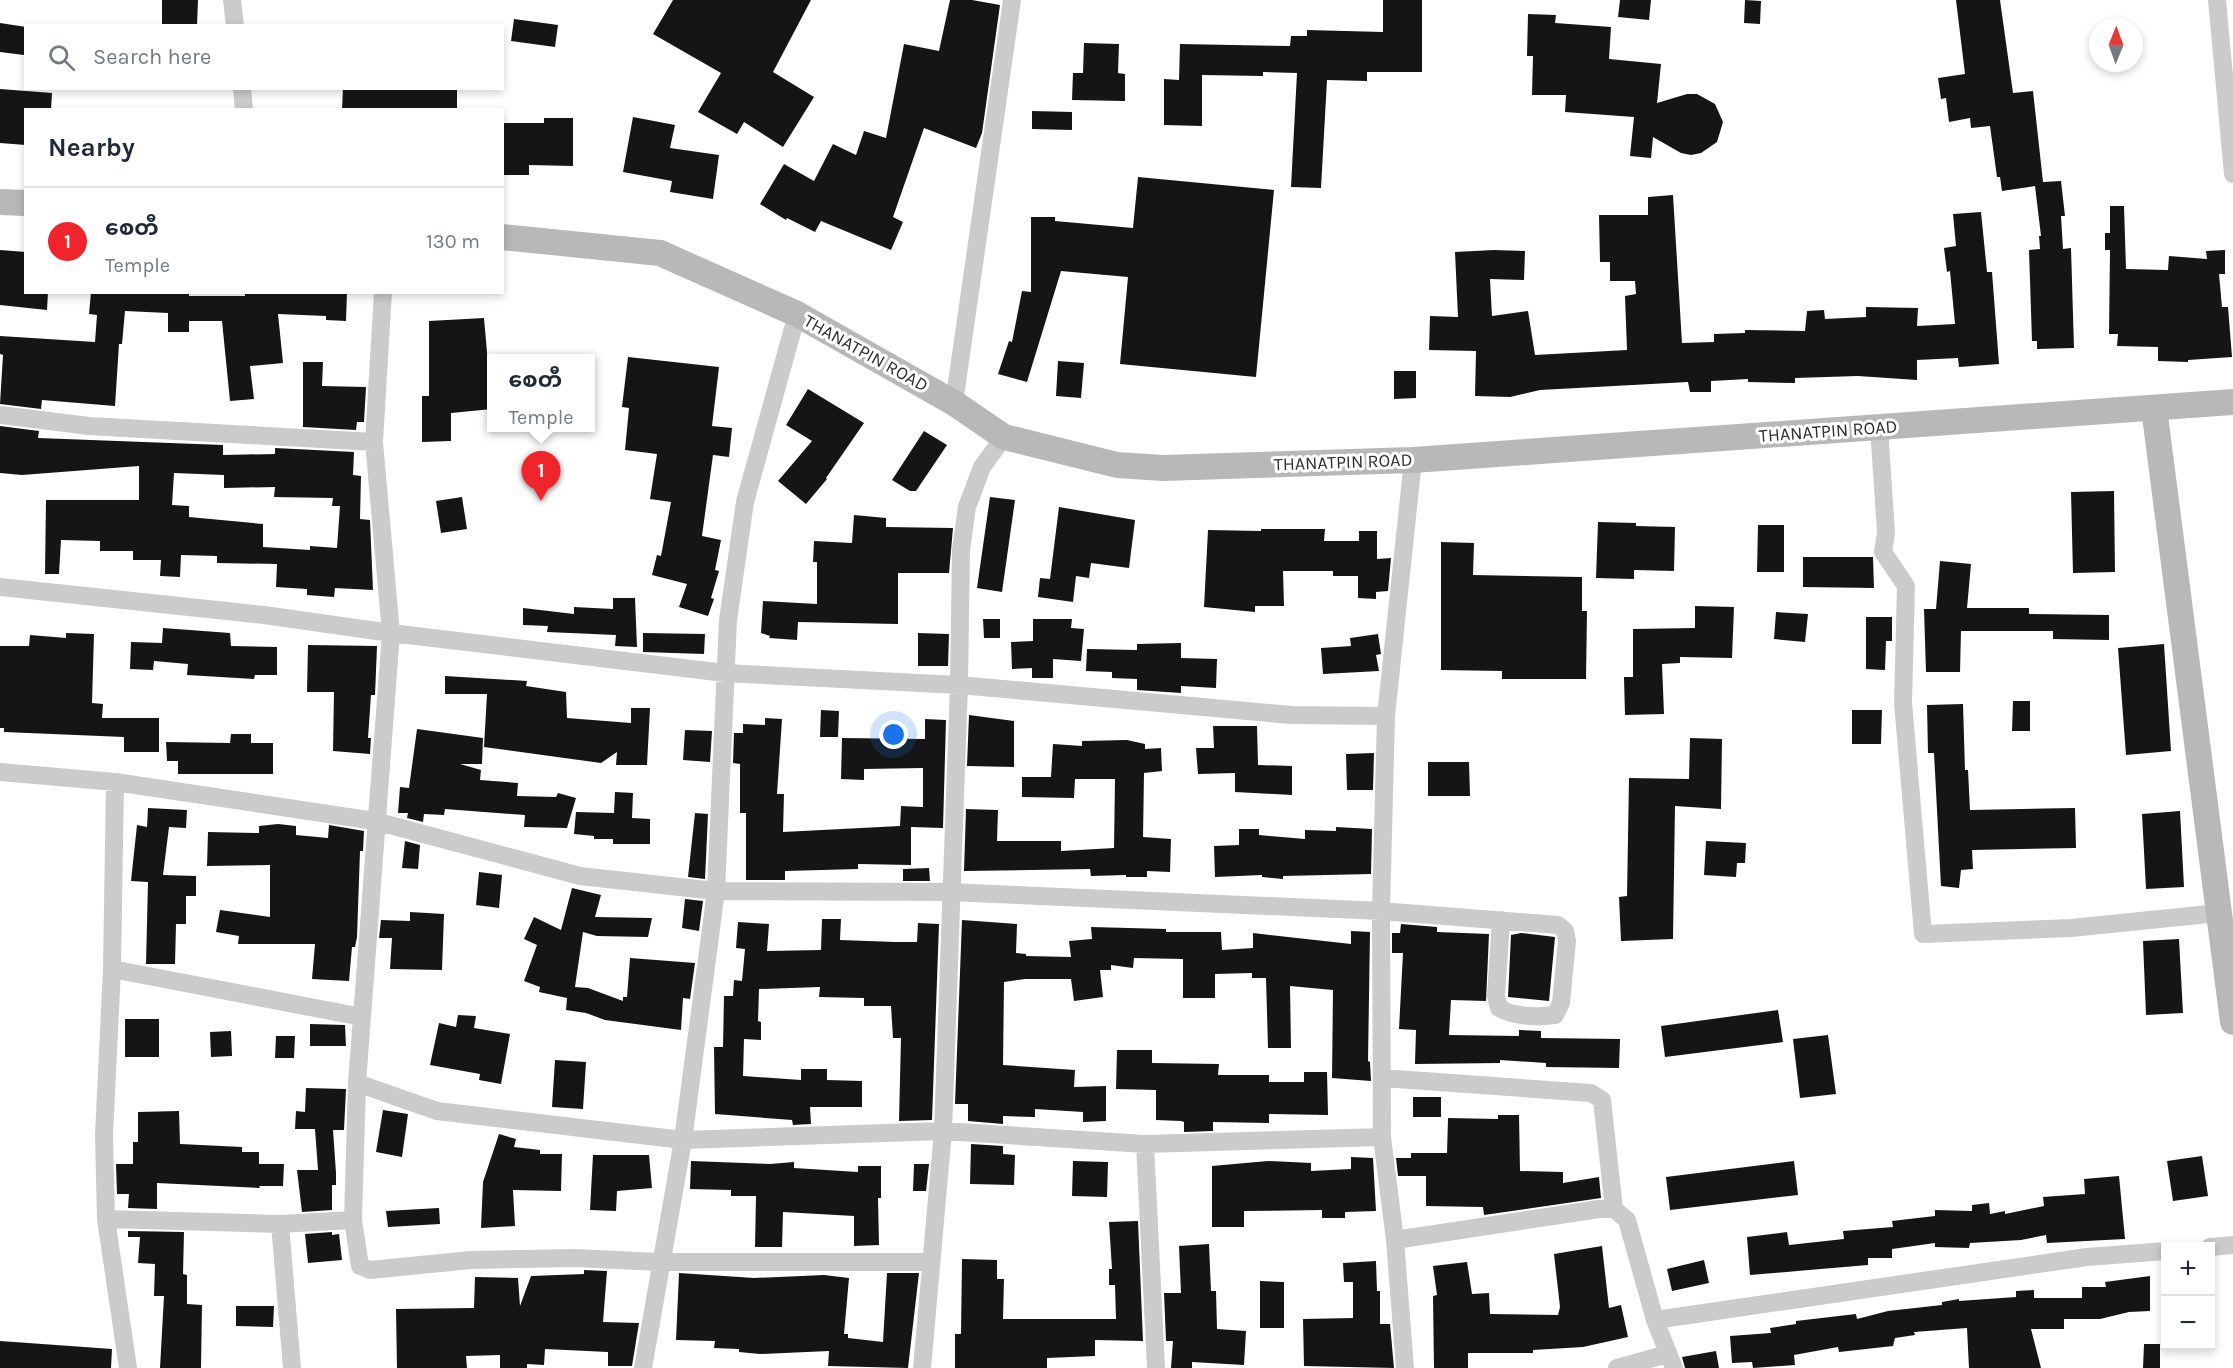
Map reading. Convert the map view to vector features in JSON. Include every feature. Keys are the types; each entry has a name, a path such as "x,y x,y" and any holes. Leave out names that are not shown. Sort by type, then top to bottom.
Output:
{"main road":[{"path":"0,202 24,203"},
{"name":"THANATPIN ROAD","path":"504,237 660,253 797,314 954,403 1004,437 1117,465 1163,468 1413,460 2233,402"},
{"path":"2154,408 2233,1022"}],"street":[{"path":"232,0 235,24"},
{"path":"954,403 1012,0"},
{"path":"2217,0 2233,174"},
{"path":"242,90 244,108"},
{"path":"383,294 374,442 391,633 357,1083 353,1220 360,1266 370,1270 471,1260 574,1258 660,1262 931,1262"},
{"path":"643,1368 683,1140 716,891 725,673 729,620 745,501 797,314"},
{"path":"0,415 89,426 374,442"},
{"path":"1879,427 1886,533 1883,552 1906,586 1903,703 1923,934 2071,928 2219,913"},
{"path":"922,1368 943,1131 959,685 961,550 967,507 982,467 1004,437"},
{"path":"1404,1368 1395,1240 1383,1137 1381,911 1386,716 1413,460"},
{"path":"0,587 264,615 391,633 725,673 959,685 1292,715 1386,716"},
{"path":"0,772 115,782 375,821 580,876 716,891 950,892 1381,911 1558,925 1565,931 1567,941 1561,1003 1555,1015 1508,1012 1499,1008 1496,996 1501,921"},
{"path":"115,782 112,969 104,1135 106,1219 128,1368"},
{"path":"112,969 362,1017"},
{"path":"1382,1078 1591,1093 1602,1101 1614,1209"},
{"path":"357,1083 437,1112 683,1140 943,1131 1145,1144 1383,1137"},
{"path":"1145,1144 1156,1368"},
{"path":"1395,1240 1599,1209 1614,1209 1627,1220 1655,1320 1671,1361 1617,1368"},
{"path":"106,1219 280,1224 353,1220"},
{"path":"280,1224 292,1368"},
{"path":"2215,1247 2233,1245"},
{"path":"1655,1320 2076,1259 2161,1251"}],"building":[{"path":"162,0 198,0 197,24 162,24"},
{"path":"673,0 811,0 773,72 814,97 783,147 744,122 737,134 698,112 721,73 653,34"},
{"path":"950,0 972,0 1000,5 982,133 976,148 924,128 893,217 903,222 891,250 821,221 815,232 787,218 786,220 760,204 784,164 814,181 833,144 856,155 864,131 886,138 904,44 939,51"},
{"path":"1383,0 1422,0 1422,72 1367,72 1367,81 1327,80 1321,188 1291,187 1297,73 1263,72 1263,76 1202,75 1202,126 1164,125 1164,79 1179,80 1180,44 1290,46 1291,36 1307,36 1307,30 1383,32"},
{"path":"1620,0 1651,0 1649,20 1618,17"},
{"path":"1745,0 1761,1 1760,24 1744,23"},
{"path":"1956,0 2000,0 2013,93 2033,91 2043,182 2061,181 2065,216 2061,216 2063,249 2071,248 2074,348 2037,349 2037,341 2032,341 2029,250 2040,249 2039,236 2041,236 2035,186 2002,191 2000,177 1997,177 1990,126 1971,128 1970,118 1949,122 1946,98 1941,99 1938,78 1965,74"},
{"path":"1528,14 1556,15 1555,23 1611,27 1609,59 1661,64 1657,103 1687,94 1697,94 1715,104 1723,122 1717,142 1701,153 1691,155 1681,153 1653,137 1651,158 1630,156 1634,117 1565,112 1566,95 1532,95 1533,56 1527,56"},
{"path":"514,19 558,25 555,47 511,41"},
{"path":"0,23 24,27 24,55 0,52"},
{"path":"1084,43 1119,44 1118,73 1125,74 1125,101 1072,100 1073,73 1083,73"},
{"path":"0,89 52,93 51,108 24,108 24,145 0,143"},
{"path":"343,90 457,90 457,108 342,108"},
{"path":"1032,111 1072,112 1072,130 1032,129"},
{"path":"633,117 675,125 670,148 719,155 713,199 670,192 672,181 623,172"},
{"path":"544,118 573,118 573,166 529,165 529,175 504,175 504,123 544,123"},
{"path":"1138,177 1274,190 1256,377 1120,364 1128,277 1061,271 1027,382 998,374 1009,341 1012,342 1022,291 1031,292 1031,217 1055,217 1055,221 1133,228"},
{"path":"1673,195 1682,343 1714,342 1714,334 1745,333 1745,330 1805,331 1807,311 1824,310 1825,319 1866,317 1866,307 1918,308 1917,326 1955,324 1950,271 1947,272 1944,248 1956,246 1953,214 1981,212 1987,272 1992,272 1999,364 1959,367 1958,358 1917,360 1917,380 1858,376 1795,378 1795,383 1748,382 1748,379 1711,381 1711,392 1690,392 1688,382 1540,390 1510,397 1475,396 1476,351 1429,350 1430,316 1458,317 1455,252 1494,250 1525,251 1524,280 1490,279 1492,316 1528,311 1535,355 1627,350 1625,296 1636,294 1635,281 1610,281 1610,262 1600,262 1599,215 1648,215 1648,197"},
{"path":"2110,206 2124,206 2126,269 2168,270 2169,256 2207,259 2206,251 2225,250 2225,274 2219,274 2222,307 2228,307 2232,357 2188,360 2188,362 2158,361 2158,347 2117,346 2118,334 2109,334 2110,250 2105,250 2105,233 2110,233"},
{"path":"0,250 24,252 24,294 48,294 47,310 0,305"},
{"path":"91,294 245,296 245,294 347,294 346,321 326,320 326,316 278,314 283,363 250,366 254,399 230,401 222,321 189,321 189,332 168,332 168,313 125,311 122,344 119,344 115,406 42,400 41,409 0,404 3,355 0,354 0,336 95,342 97,315 89,314"},
{"path":"484,318 487,354 487,409 451,413 451,441 422,442 422,396 429,396 429,321"},
{"path":"628,357 719,367 712,426 732,428 729,457 713,455 702,536 721,540 715,570 719,571 708,616 679,607 687,584 652,575 657,555 661,556 671,502 650,499 657,454 625,450 629,408 622,407"},
{"path":"1058,361 1084,363 1081,398 1056,396"},
{"path":"303,362 323,362 322,386 366,387 364,422 357,422 356,430 303,427"},
{"path":"1394,371 1416,371 1416,398 1394,399"},
{"path":"808,389 864,423 827,479 806,504 778,481 812,441 786,425"},
{"path":"0,426 39,431 38,438 223,445 223,455 275,454 275,448 354,452 353,475 361,476 360,519 370,520 373,590 335,588 334,597 307,595 307,589 276,587 277,564 217,563 217,556 181,555 180,577 160,576 161,560 133,560 133,551 100,551 100,541 61,540 59,574 45,574 46,500 139,500 139,466 22,475 0,473","holes":["174,473 224,475 224,488 275,487 274,497 333,498 332,506 340,506 337,548 310,546 310,550 263,547 263,524 189,517 189,506 172,505"]},
{"path":"924,431 947,445 916,491 910,491 892,480"},
{"path":"2114,491 2115,572 2073,573 2071,492"},
{"path":"462,497 467,529 441,533 436,501"},
{"path":"990,497 1015,500 1002,592 977,588"},
{"path":"1059,507 1135,520 1129,568 1091,563 1089,578 1076,576 1073,602 1038,597 1040,578 1050,579"},
{"path":"854,515 886,518 886,527 953,528 949,573 898,573 898,624 798,622 797,640 769,638 770,636 761,633 763,601 817,604 817,562 813,562 814,541 852,543"},
{"path":"1598,522 1675,527 1674,571 1634,570 1634,579 1596,578"},
{"path":"1758,525 1784,525 1784,572 1757,572"},
{"path":"1261,529 1325,529 1324,541 1359,541 1359,531 1377,531 1377,559 1391,558 1388,591 1376,592 1376,599 1358,598 1358,576 1333,576 1333,571 1283,571 1284,606 1255,606 1255,612 1204,607 1208,530 1261,531"},
{"path":"1441,542 1474,543 1473,575 1582,577 1582,611 1587,611 1586,679 1502,679 1502,671 1441,670"},
{"path":"1803,557 1873,557 1874,588 1803,587"},
{"path":"1940,561 1971,564 1967,608 2029,608 2029,614 2109,615 2109,640 2053,639 2053,631 1961,631 1960,672 1926,672 1924,609 1936,609"},
{"path":"613,598 635,598 637,647 615,646 616,635 547,632 548,626 523,625 523,608 574,614 574,607 613,609"},
{"path":"1695,606 1734,607 1732,658 1680,657 1680,663 1662,664 1664,714 1625,715 1624,677 1633,677 1633,629 1695,628"},
{"path":"1776,612 1808,614 1805,642 1774,639"},
{"path":"1866,617 1892,617 1892,641 1886,641 1885,670 1866,669"},
{"path":"983,619 1000,619 1000,638 984,638"},
{"path":"1033,619 1072,619 1071,628 1084,629 1081,661 1053,659 1053,678 1032,678 1032,668 1012,669 1011,642 1033,641"},
{"path":"163,628 230,633 231,646 277,647 277,675 255,675 254,679 187,675 188,664 154,661 153,670 130,669 131,642 162,643"},
{"path":"66,633 94,634 92,703 103,704 102,718 159,718 159,752 124,752 124,737 4,732 4,728 0,728 0,646 29,646 30,635 66,638"},
{"path":"643,633 705,634 704,654 643,652"},
{"path":"918,633 949,634 948,666 918,666"},
{"path":"1378,634 1381,654 1376,655 1379,671 1323,674 1321,648 1351,646 1350,638"},
{"path":"1181,643 1181,658 1217,659 1216,688 1181,686 1181,693 1137,690 1137,679 1112,678 1112,672 1086,671 1087,649 1137,650 1137,644"},
{"path":"2164,644 2171,751 2126,755 2118,648"},
{"path":"308,645 377,646 375,695 371,695 368,738 371,738 370,754 333,751 334,692 307,692"},
{"path":"445,676 527,681 526,686 566,692 567,718 631,723 631,708 650,708 647,765 616,765 617,752 601,763 484,747 487,694 445,694"},
{"path":"2013,701 2030,701 2030,731 2012,731"},
{"path":"1963,704 1965,770 1968,770 1970,810 2075,808 2076,848 1972,850 1973,869 1961,870 1959,888 1941,886 1934,753 1928,753 1927,705"},
{"path":"821,710 839,711 838,737 820,737"},
{"path":"1852,710 1882,710 1881,744 1852,744"},
{"path":"969,715 1014,721 1014,767 967,766"},
{"path":"765,718 782,719 777,794 784,794 783,832 900,826 901,806 923,807 923,768 864,769 864,780 841,779 842,738 925,739 925,719 946,720 943,828 911,827 911,865 858,864 858,869 785,871 785,880 746,880 746,813 740,813 740,764 733,763 734,733 743,733 743,724 765,725"},
{"path":"1213,726 1257,726 1258,765 1292,766 1292,795 1235,792 1235,773 1198,774 1196,748 1214,748"},
{"path":"417,729 483,738 482,764 460,764 481,770 480,780 518,783 517,796 556,797 558,793 576,798 567,828 524,827 525,815 445,809 444,815 424,814 423,822 407,818 408,813 398,813 400,787 409,788"},
{"path":"685,730 712,731 710,762 683,760"},
{"path":"231,734 251,734 251,743 273,743 273,774 178,774 178,761 167,761 166,742 230,743"},
{"path":"1690,738 1722,739 1721,809 1675,806 1673,939 1621,941 1619,897 1627,896 1629,778 1689,779"},
{"path":"1127,740 1145,744 1145,749 1161,748 1162,771 1144,773 1143,837 1171,839 1170,872 1147,871 1147,877 1126,877 1126,875 1091,876 1090,869 964,871 966,809 998,810 997,841 1061,841 1061,851 1114,848 1115,779 1075,779 1074,798 1022,797 1022,777 1051,777 1053,744 1082,746 1082,741"},
{"path":"1374,753 1373,790 1347,790 1346,754"},
{"path":"1428,762 1469,762 1470,796 1428,796"},
{"path":"615,792 633,793 632,818 650,819 650,844 613,844 613,839 594,839 594,836 574,834 576,812 614,813"},
{"path":"148,808 187,810 186,828 169,827 163,875 196,876 196,896 186,896 186,924 176,924 175,964 146,964 148,882 131,881 137,825 147,827"},
{"path":"2180,811 2184,887 2146,889 2142,814"},
{"path":"695,813 708,814 705,879 688,877"},
{"path":"278,824 296,826 296,835 328,838 329,825 364,831 363,851 360,851 357,937 355,947 352,947 349,981 312,979 315,944 238,944 239,936 216,932 220,910 270,917 270,865 207,866 208,832 259,833 259,826"},
{"path":"1336,827 1372,829 1371,874 1283,876 1283,879 1262,877 1262,875 1215,877 1214,846 1239,845 1239,829 1259,829 1259,835 1305,839 1305,830 1336,831"},
{"path":"405,841 420,845 418,869 402,868"},
{"path":"1706,841 1746,843 1745,863 1737,863 1736,877 1704,875"},
{"path":"929,868 930,881 903,881 903,869"},
{"path":"479,872 502,875 499,908 476,905"},
{"path":"572,888 601,895 595,917 652,918 648,937 597,936 583,932 575,987 588,988 623,1001 623,997 627,997 630,958 695,963 690,999 683,998 681,1030 605,1020 586,1013 566,1010 567,998 539,992 540,987 524,981 537,945 524,939 534,917 561,930"},
{"path":"685,899 703,901 699,931 682,928"},
{"path":"410,912 444,914 442,970 390,969 392,938 379,938 381,920 410,921"},
{"path":"822,919 841,919 840,940 917,942 918,923 939,924 932,1120 899,1121 901,1038 893,1038 891,1006 864,1006 864,998 819,997 820,987 759,989 758,1021 761,1022 761,1040 744,1039 743,1076 801,1080 801,1069 827,1069 827,1080 862,1081 862,1107 810,1107 811,1124 793,1125 792,1120 715,1114 714,1047 723,1047 724,996 733,996 734,980 742,981 745,949 736,948 738,922 769,924 767,951 821,950"},
{"path":"962,920 1017,924 1016,953 1026,954 1026,956 1071,957 1069,941 1092,939 1091,927 1166,929 1166,932 1221,932 1222,950 1253,948 1253,933 1351,944 1351,931 1370,932 1368,1061 1370,1062 1371,1081 1332,1078 1333,990 1290,986 1291,1048 1268,1048 1266,978 1252,978 1252,973 1215,974 1215,998 1183,998 1183,959 1134,958 1133,968 1111,965 1111,970 1100,970 1103,997 1074,1001 1071,979 1025,979 1004,982 1003,1065 1075,1070 1074,1087 1106,1086 1106,1121 1083,1122 1083,1112 1035,1109 1035,1117 1003,1116 1003,1124 968,1121 968,1104 955,1104"},
{"path":"1401,924 1437,927 1437,932 1489,934 1486,1001 1451,1000 1449,1035 1519,1036 1519,1030 1541,1031 1541,1038 1620,1039 1619,1068 1546,1067 1546,1063 1500,1060 1500,1063 1415,1064 1416,1030 1399,1029 1403,953 1392,953 1392,933 1400,933"},
{"path":"1521,933 1555,937 1549,1001 1508,997 1511,935"},
{"path":"2179,939 2183,1013 2146,1015 2143,941"},
{"path":"1778,1010 1783,1042 1665,1057 1661,1026"},
{"path":"458,1015 476,1016 474,1028 510,1034 501,1084 479,1080 480,1074 430,1065 439,1023 456,1027"},
{"path":"125,1019 159,1019 159,1057 125,1057"},
{"path":"310,1024 345,1025 346,1046 310,1046"},
{"path":"231,1031 232,1056 211,1057 210,1032"},
{"path":"1828,1035 1836,1094 1800,1098 1793,1039"},
{"path":"276,1036 295,1036 294,1058 275,1058"},
{"path":"1117,1050 1152,1050 1152,1063 1219,1064 1218,1075 1269,1075 1269,1082 1304,1082 1304,1072 1327,1072 1328,1115 1269,1114 1269,1123 1213,1122 1213,1131 1184,1132 1184,1122 1156,1120 1156,1090 1116,1089"},
{"path":"555,1060 586,1062 583,1109 552,1107"},
{"path":"306,1088 346,1089 344,1130 333,1130 336,1185 332,1185 332,1210 302,1212 297,1170 318,1170 315,1129 295,1129 296,1111 305,1112"},
{"path":"1413,1097 1441,1097 1441,1117 1413,1117"},
{"path":"383,1110 408,1114 402,1157 376,1152"},
{"path":"179,1111 180,1144 242,1147 242,1152 259,1152 259,1164 284,1164 283,1186 259,1186 260,1188 157,1183 157,1209 128,1208 129,1194 117,1194 116,1164 133,1164 133,1142 138,1142 138,1112"},
{"path":"1498,1115 1519,1115 1520,1171 1563,1172 1563,1183 1599,1177 1601,1198 1484,1215 1483,1207 1426,1206 1426,1176 1398,1176 1396,1158 1411,1158 1411,1153 1447,1153 1448,1118 1498,1119"},
{"path":"499,1134 516,1139 514,1147 540,1150 540,1154 562,1154 561,1191 513,1190 515,1226 481,1228 483,1182"},
{"path":"971,1144 1003,1146 1003,1154 1015,1155 1014,1185 970,1184"},
{"path":"593,1155 649,1155 652,1188 617,1191 616,1211 590,1210"},
{"path":"2202,1156 2208,1196 2173,1201 2167,1161"},
{"path":"1351,1157 1373,1158 1376,1211 1345,1212 1345,1218 1322,1218 1322,1210 1244,1211 1244,1227 1212,1227 1212,1166 1268,1161 1311,1163 1311,1171 1351,1169"},
{"path":"691,1161 770,1164 794,1162 794,1168 858,1172 858,1166 881,1166 881,1198 878,1198 879,1245 854,1246 854,1216 783,1212 782,1247 755,1247 756,1196 731,1196 731,1190 690,1189"},
{"path":"1073,1161 1108,1162 1107,1197 1072,1196"},
{"path":"1794,1161 1798,1195 1670,1210 1666,1177"},
{"path":"914,1164 929,1164 926,1191 913,1191"},
{"path":"2119,1176 2125,1239 2047,1243 2046,1235 2021,1240 1970,1243 1969,1248 1935,1247 1935,1243 1892,1249 1892,1258 1868,1258 1868,1265 1750,1275 1747,1237 1787,1232 1789,1245 1844,1239 1843,1231 1893,1227 1892,1221 1935,1216 1935,1210 1972,1211 1972,1205 1989,1203 1990,1214 2005,1211 2005,1214 2044,1206 2043,1197 2085,1194 2084,1179"},
{"path":"439,1208 440,1224 388,1227 386,1211"},
{"path":"1138,1221 1143,1341 1095,1340 1095,1356 1047,1358 1047,1368 955,1368 955,1334 961,1334 962,1259 997,1260 997,1279 1004,1279 1003,1319 1116,1319 1115,1285 1109,1285 1109,1269 1112,1269 1109,1222"},
{"path":"128,1231 184,1232 183,1274 187,1275 187,1304 202,1305 201,1368 160,1368 164,1296 154,1296 155,1264 138,1263 140,1237 128,1237"},
{"path":"332,1232 332,1235 339,1234 342,1260 308,1263 305,1234"},
{"path":"1209,1244 1211,1291 1216,1291 1217,1329 1246,1331 1244,1365 1192,1362 1192,1368 1171,1368 1173,1341 1166,1341 1164,1293 1181,1293 1179,1246"},
{"path":"1602,1246 1609,1308 1621,1305 1628,1337 1583,1347 1533,1350 1533,1353 1468,1353 1468,1368 1434,1368 1433,1296 1437,1295 1433,1266 1467,1262 1472,1294 1489,1293 1490,1314 1558,1315 1560,1307 1554,1254"},
{"path":"1704,1260 1709,1283 1672,1291 1667,1269"},
{"path":"1376,1261 1377,1291 1380,1291 1380,1324 1390,1324 1394,1368 1304,1366 1303,1319 1353,1318 1353,1282 1344,1282 1343,1263"},
{"path":"584,1270 607,1271 603,1322 639,1323 632,1366 608,1366 608,1352 545,1349 544,1365 527,1364 527,1368 500,1368 500,1355 466,1356 467,1368 397,1368 396,1309 474,1308 475,1277 518,1278 520,1306 531,1276 584,1274"},
{"path":"679,1273 754,1278 824,1275 849,1278 844,1334 848,1334 848,1338 883,1342 887,1273 919,1273 908,1368 828,1366 829,1351 760,1354 739,1352 739,1349 714,1348 715,1341 676,1340"},
{"path":"2150,1276 2150,1311 2129,1312 2100,1319 2064,1319 2064,1329 2031,1329 2041,1368 1969,1368 1967,1328 1914,1332 1915,1335 1895,1338 1893,1346 1839,1352 1838,1347 1794,1355 1795,1365 1753,1368 1752,1362 1732,1363 1730,1336 1771,1333 1770,1328 1796,1324 1796,1321 1856,1314 1857,1319 1888,1311 1942,1305 1942,1302 1959,1299 1959,1301 2016,1297 2016,1291 2034,1290 2034,1298 2082,1298 2082,1287 2106,1287 2105,1282"},
{"path":"1260,1281 1284,1282 1284,1328 1260,1328"},
{"path":"236,1306 274,1306 273,1327 236,1326"},
{"path":"0,1341 112,1349 111,1368 0,1368"},
{"path":"2144,1344 2160,1344 2160,1368 2143,1368"},
{"path":"1716,1351 1719,1368 1685,1368 1682,1357"}],"place":[{"name":"စေတီ","path":"541,501"}]}
